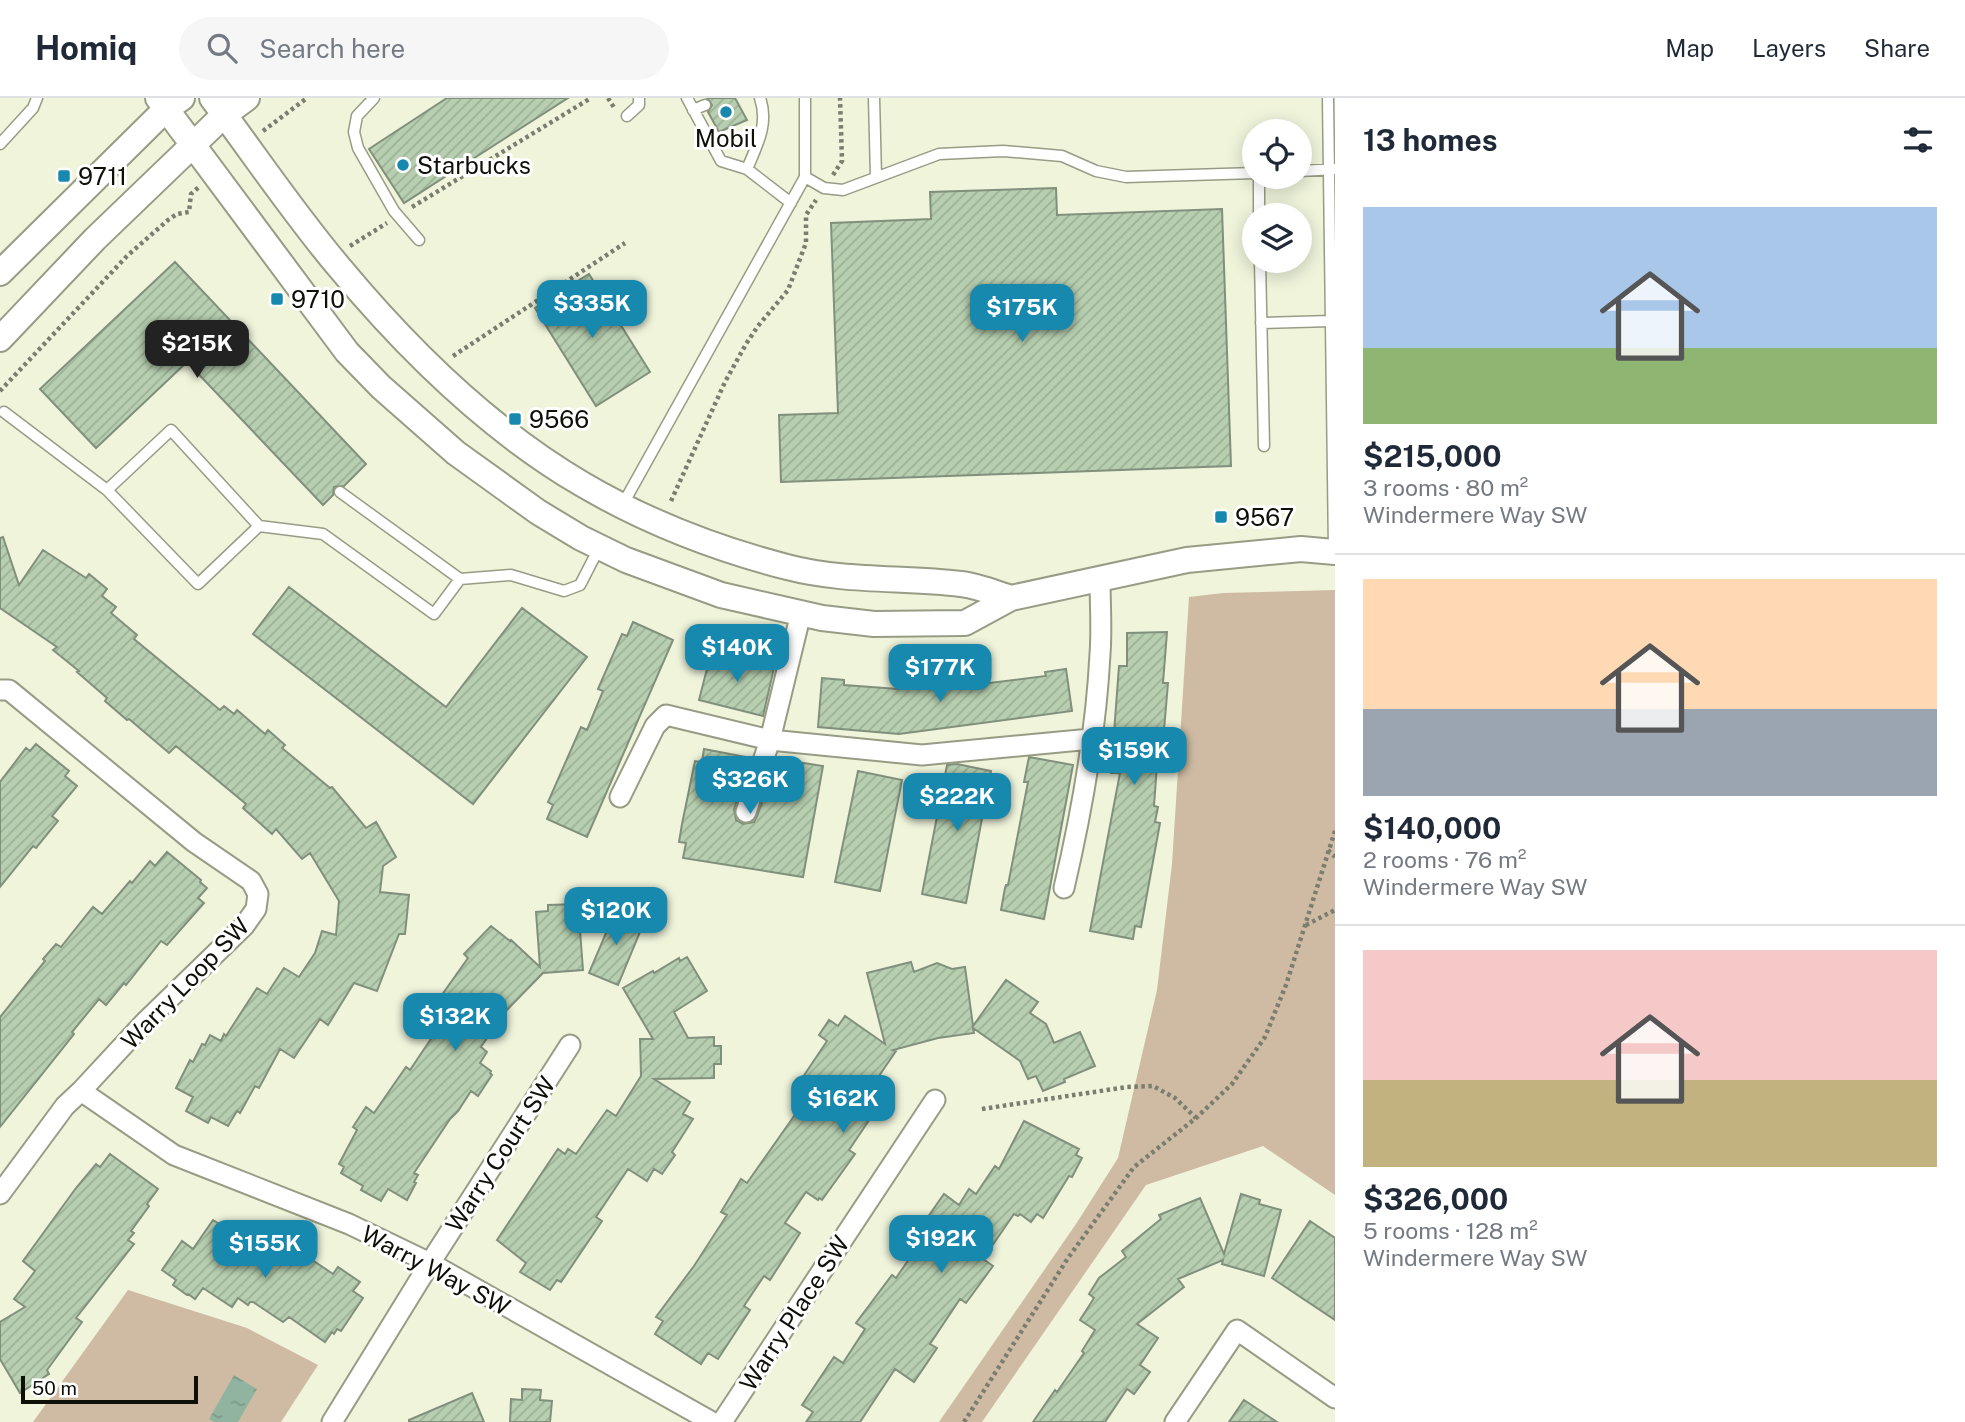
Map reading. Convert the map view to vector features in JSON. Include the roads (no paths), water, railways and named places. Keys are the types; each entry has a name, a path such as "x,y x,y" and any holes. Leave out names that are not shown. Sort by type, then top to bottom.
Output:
{"street":[{"path":"0,339 95,239 192,146 218,106 247,98"},
{"path":"0,273 168,102 192,146 347,352 381,387 456,453 538,512 632,563 721,595 801,613 874,624 965,624 1011,598 1187,560 1301,549 1334,552"},
{"path":"218,106 331,257 417,355 502,429 582,484 641,514 696,537 788,567 852,577 963,584 1011,598"},
{"path":"1064,888 1079,822 1091,739 1100,653 1100,579"},
{"path":"746,812 770,740 801,613"},
{"name":"Warry Loop SW","path":"0,690 9,690 194,842 251,881 258,894 256,909 244,926 145,1022 65,1105 0,1194"},
{"path":"620,797 655,726 666,715 770,740 922,755 1091,739"},
{"name":"Warry Court SW","path":"332,1422 570,1045"},
{"name":"Warry Way SW","path":"81,1091 174,1155 349,1224 430,1263 712,1422"},
{"name":"Warry Place SW","path":"722,1422 935,1100"},
{"path":"1175,1422 1237,1330 1335,1398"}],"lane":[{"path":"0,144 33,108 37,98"},
{"path":"374,98 357,116 354,132 358,148 398,216 419,240"},
{"path":"627,116 639,105 639,98"},
{"path":"687,98 721,160 747,169 791,203"},
{"path":"747,169 765,113 760,98"},
{"path":"623,504 805,177 805,98"},
{"path":"874,98 876,177"},
{"path":"1328,98 1332,169 1334,552"},
{"path":"693,110 705,105"},
{"path":"805,177 824,188 843,190 939,154 1003,151 1062,156 1096,171 1126,177 1242,173"},
{"path":"1312,170 1332,169"},
{"path":"1260,273 1264,446"},
{"path":"1261,323 1331,321"},
{"path":"4,412 107,490 198,584 259,526"},
{"path":"107,490 171,430 259,526 323,534 434,614 460,579"},
{"path":"340,492 460,579 511,575 564,591 580,584 599,547"}],"water":[{"path":"234,1375 257,1389 238,1422 214,1422 209,1419"}],"place":[{"name":"Mobil","path":"726,112"},
{"name":"Starbucks","path":"403,165"},
{"name":"9711","path":"64,176"},
{"name":"9710","path":"277,299"},
{"name":"9566","path":"515,419"},
{"name":"9567","path":"1221,517"}]}
